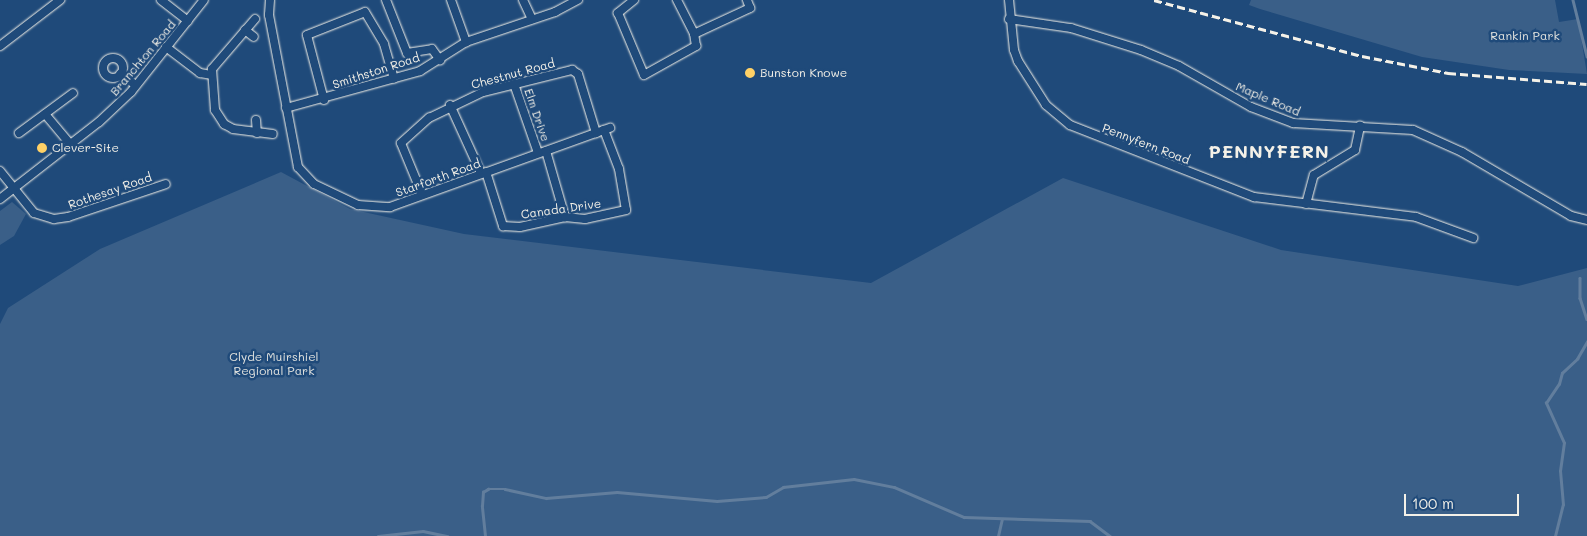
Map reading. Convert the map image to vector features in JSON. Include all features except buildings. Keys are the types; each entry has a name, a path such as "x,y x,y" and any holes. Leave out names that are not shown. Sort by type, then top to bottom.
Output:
{"street":[{"path":"0,46 60,0"},
{"path":"161,0 188,21"},
{"name":"Branchton Road","path":"0,199 70,145 136,85 204,0"},
{"name":"Starforth Road","path":"270,0 269,15 298,167 314,184 358,205 390,207 603,131"},
{"path":"386,0 407,53 432,49 440,60"},
{"path":"451,0 466,42"},
{"path":"523,0 532,19"},
{"name":"Smithston Road","path":"286,108 324,100 420,71 466,42 555,12 578,0"},
{"path":"634,0 618,13 644,75 696,46 694,34 677,0"},
{"path":"694,34 750,8 747,0"},
{"name":"Pennyfern Road","path":"1009,0 1009,19 1014,50 1024,72 1046,105 1070,124 1254,197 1416,217 1473,238"},
{"path":"324,100 307,36 365,12 384,44 394,79"},
{"path":"256,19 215,64 211,75 215,110 224,124 242,132 273,134"},
{"name":"Maple Road","path":"1009,19 1071,28 1141,50 1179,66 1251,107 1293,124 1413,130 1462,152 1571,216 1587,220"},
{"path":"246,30 254,37"},
{"path":"166,47 200,73 211,75"},
{"name":"Chestnut Road","path":"422,194 401,143 429,118 450,105 482,92 572,70 578,74 603,131"},
{"path":"120,74 136,85"},
{"name":"Elm Drive","path":"514,84 566,217"},
{"path":"19,133 73,94"},
{"path":"450,105 484,173"},
{"path":"45,114 70,145"},
{"path":"256,120 257,133"},
{"path":"1306,204 1314,175 1352,154 1357,146 1360,126"},
{"name":"Canada Drive","path":"484,173 503,226 520,227 566,217 585,219 626,210 619,169 603,131"},
{"name":"Rothesay Road","path":"0,171 34,213 54,219 166,184"}],"green space":[{"name":"Rankin Park","path":"1251,0 1555,0 1559,22 1578,19 1587,74 1509,70 1422,57 1260,9 1249,5"},
{"name":"Clyde Muirshiel Regional Park","path":"281,172 350,209 464,234 871,283 1063,178 1281,250 1518,286 1587,268 1587,536 0,536 0,324 8,308 100,249"},
{"path":"12,202 26,214 14,236 0,245 0,211"}],"waterway":[{"path":"1573,0 1587,56"},
{"path":"1580,278 1580,298 1587,319"},
{"path":"1555,536 1563,505 1560,471 1564,443 1546,403 1559,384 1562,373 1577,359 1587,342"},
{"path":"485,536 482,506 483,492 488,489 505,489 546,498 617,492 717,501 766,497 783,487 854,479 894,487 964,517 1090,521 1110,536"},
{"path":"998,536 1002,519"},
{"path":"378,536 423,531 447,536"}],"railway":[{"path":"1154,0 1362,56 1448,73 1587,84"}],"place":[{"name":"Bunston Knowe","path":"750,73"},
{"name":"Clever-Site","path":"42,148"}],"district":[{"name":"PENNYFERN","path":"1269,151"}]}
